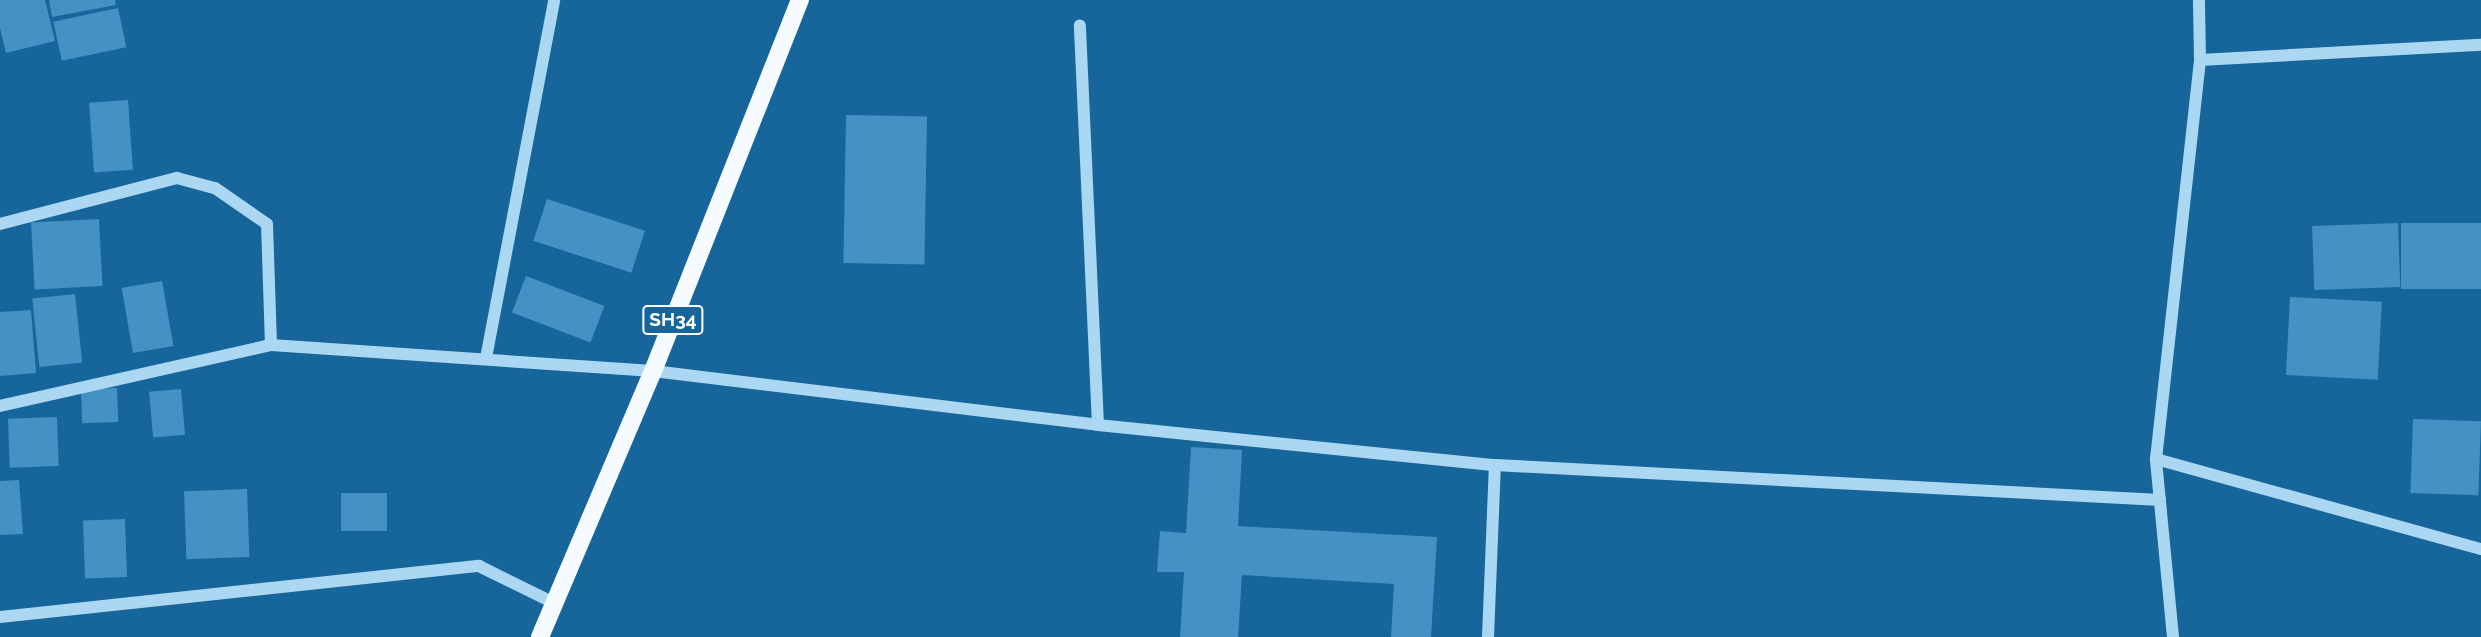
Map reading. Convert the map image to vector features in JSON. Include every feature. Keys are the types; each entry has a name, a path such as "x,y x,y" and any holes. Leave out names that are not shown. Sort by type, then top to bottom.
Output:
{"main road":[{"name":"SH34","path":"540,637 653,371 800,0"}],"street":[{"path":"486,358 554,0"},
{"path":"2173,637 2156,459 2200,60 2199,0"},
{"path":"1080,25 1098,425"},
{"path":"2200,60 2481,45"},
{"path":"0,224 177,178 215,188 267,224 271,345"},
{"path":"0,406 271,345 653,371 1098,425 1494,465 2160,500"},
{"path":"2156,459 2481,549"},
{"path":"1488,637 1494,465"},
{"path":"0,617 479,566 554,603"}],"building":[{"path":"0,0 45,0 55,41 6,53 0,28"},
{"path":"49,0 115,0 116,5 52,17"},
{"path":"118,8 126,47 62,61 53,22"},
{"path":"128,100 133,170 94,173 89,103"},
{"path":"846,115 927,116 924,264 843,263"},
{"path":"547,199 645,231 631,273 533,241"},
{"path":"99,219 103,286 35,289 31,223"},
{"path":"2398,223 2400,287 2314,290 2312,226"},
{"path":"2401,223 2481,223 2481,289 2401,289"},
{"path":"526,276 604,306 590,343 512,312"},
{"path":"162,281 173,346 133,353 122,288"},
{"path":"75,294 82,363 39,367 32,298"},
{"path":"2290,297 2382,302 2378,380 2286,375"},
{"path":"31,310 36,373 0,376 0,312"},
{"path":"117,388 118,422 82,423 81,389"},
{"path":"181,389 185,435 153,438 149,392"},
{"path":"57,417 59,466 10,468 8,419"},
{"path":"2413,419 2481,421 2478,495 2410,493"},
{"path":"1191,447 1242,450 1238,526 1437,537 1431,637 1391,637 1394,584 1242,575 1238,637 1180,637 1184,572 1157,572 1160,531 1186,533"},
{"path":"19,480 23,534 0,535 0,481"},
{"path":"247,489 249,557 186,559 184,491"},
{"path":"341,493 387,493 387,531 341,531"},
{"path":"125,519 127,577 85,578 83,520"}]}
